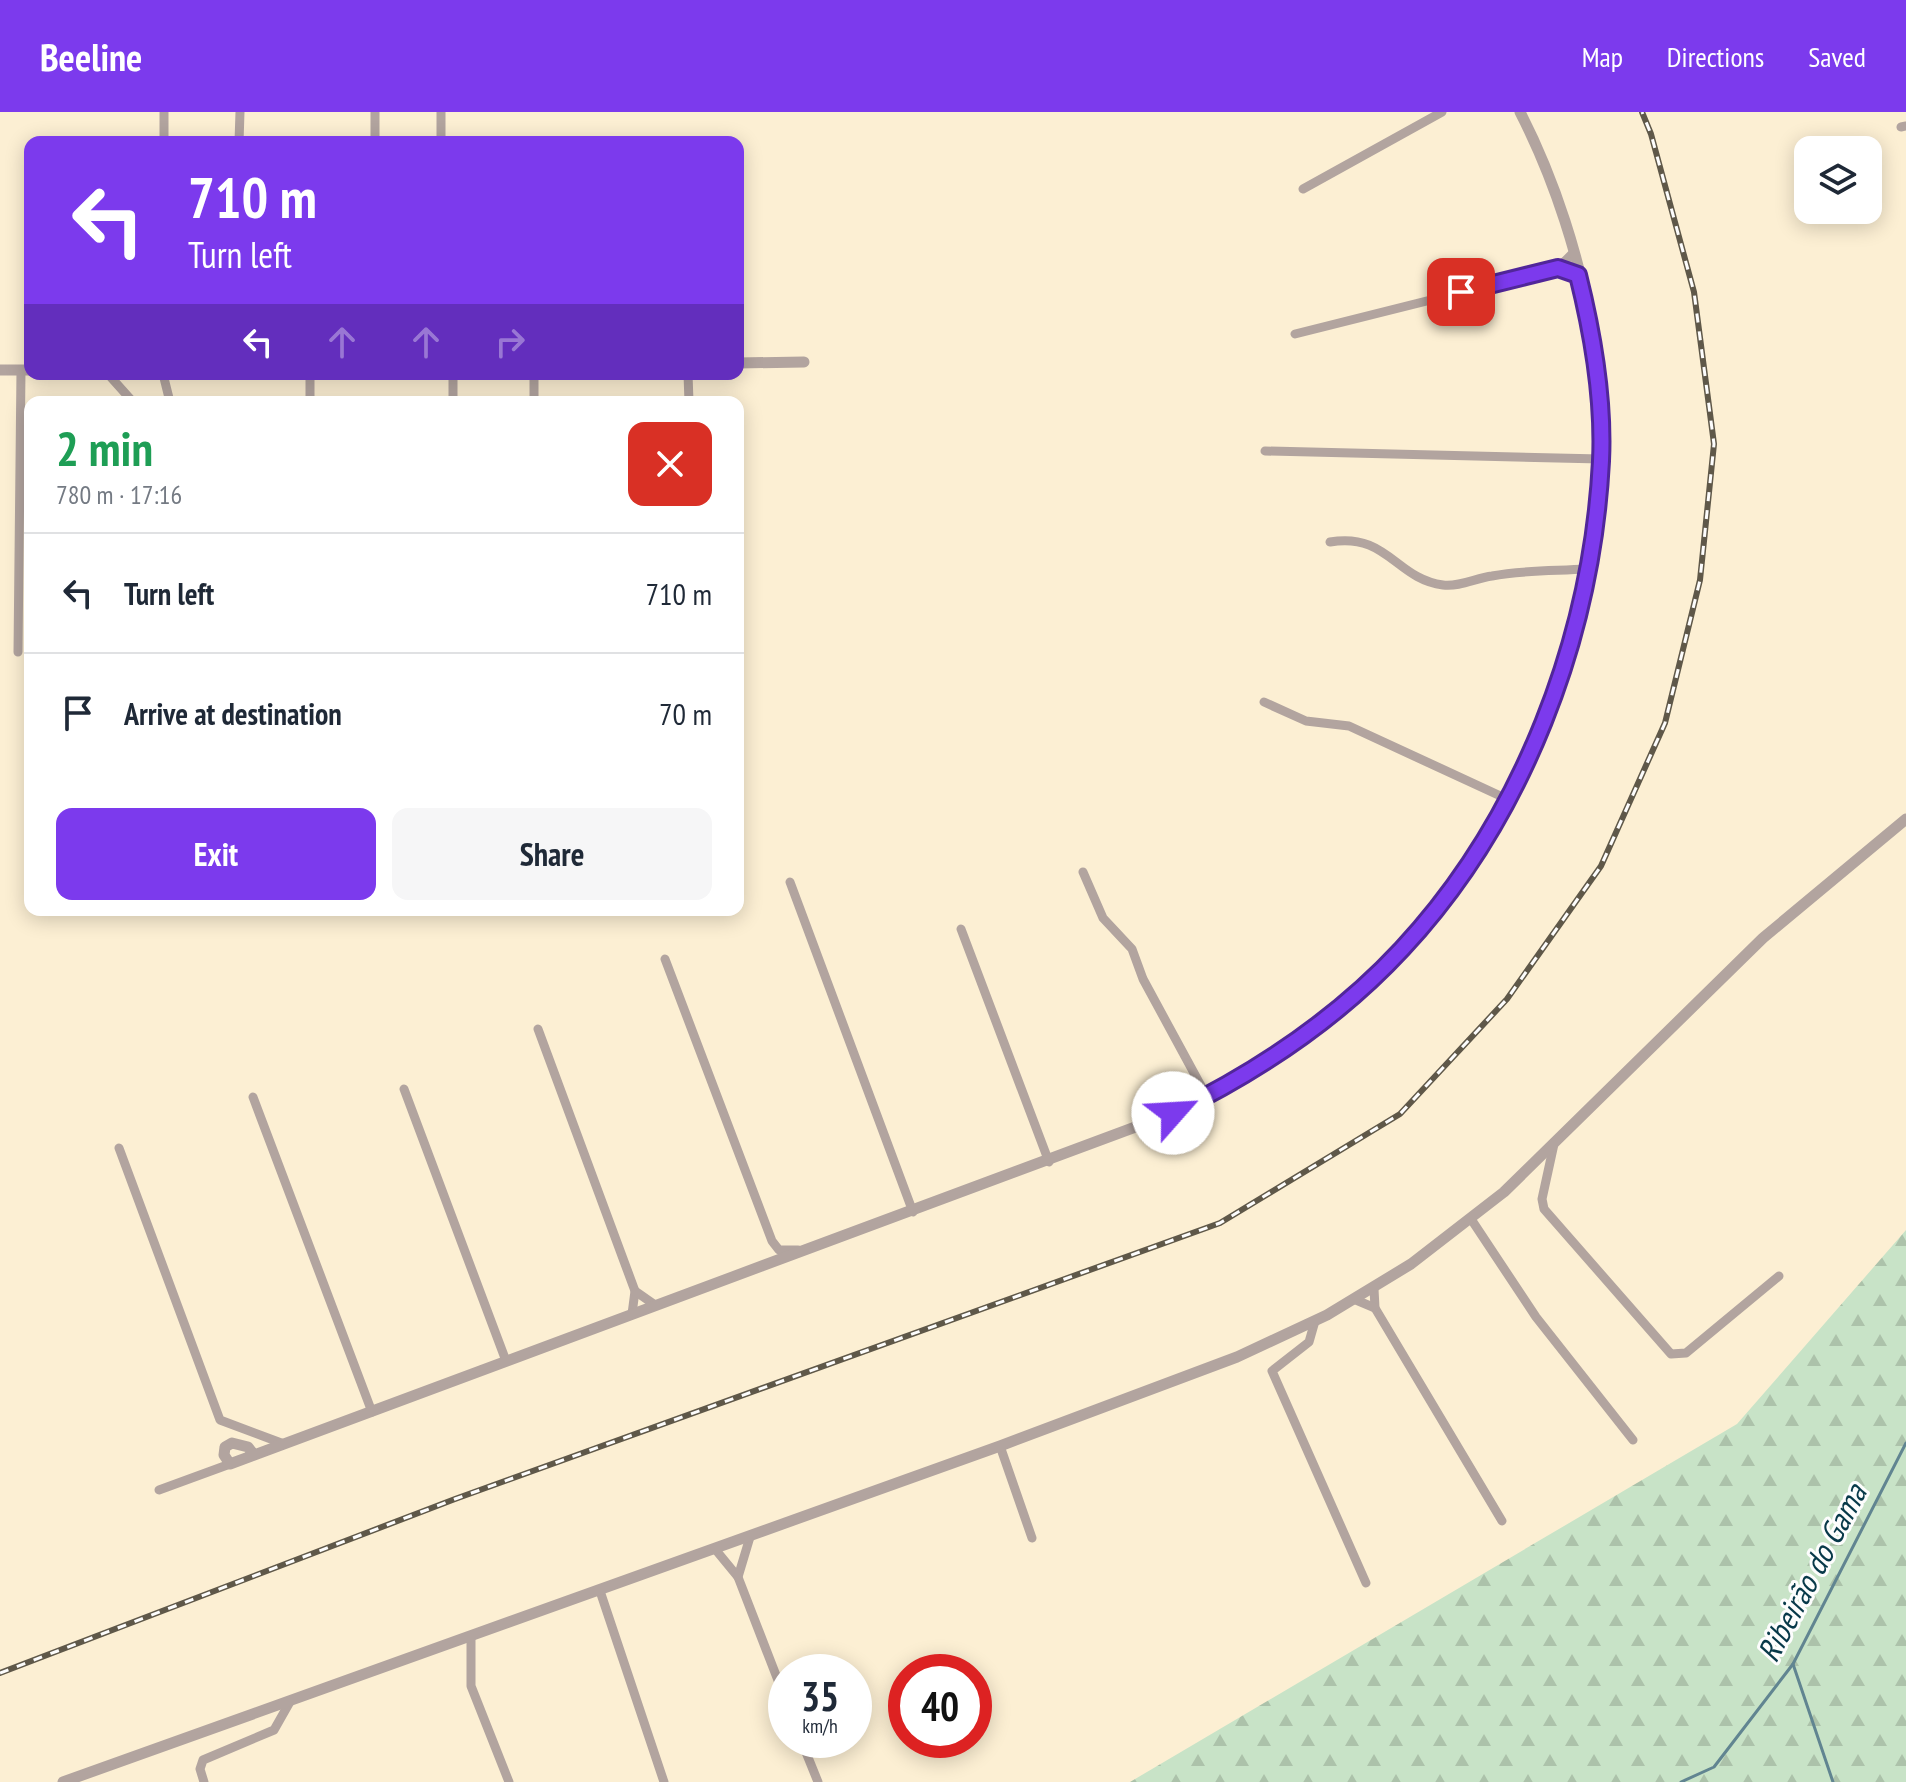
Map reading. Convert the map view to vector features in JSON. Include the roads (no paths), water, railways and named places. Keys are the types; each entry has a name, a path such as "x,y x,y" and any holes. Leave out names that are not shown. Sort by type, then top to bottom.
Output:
{"street":[{"path":"164,112 164,136"},
{"path":"239,136 240,112"},
{"path":"375,112 375,136"},
{"path":"441,112 441,136"},
{"path":"1303,189 1442,112"},
{"path":"159,1490 1049,1162 1207,1097 1314,1027 1357,993 1402,949 1454,887 1507,799 1542,725 1566,653 1586,569 1601,459 1593,336 1573,253 1542,156 1520,112"},
{"path":"1295,334 1558,268 1573,253"},
{"path":"1558,268 1578,275"},
{"path":"744,363 804,362"},
{"path":"0,370 24,370"},
{"path":"113,380 128,396"},
{"path":"18,652 24,440"},
{"path":"1265,451 1601,459"},
{"path":"1330,542 1348,538 1367,542 1420,576 1441,585 1512,573 1586,569"},
{"path":"1264,702 1306,721 1349,726 1507,799"},
{"path":"63,1782 93,1776 291,1700 1000,1446 1237,1357 1356,1300 1471,1219 1554,1144 1763,938 1906,819"},
{"path":"1083,872 1103,918 1132,949 1143,979 1158,1001 1207,1097"},
{"path":"790,882 913,1212"},
{"path":"961,929 1049,1162"},
{"path":"665,959 772,1241 783,1251 808,1249"},
{"path":"538,1029 635,1291 632,1314"},
{"path":"404,1089 506,1361"},
{"path":"253,1097 372,1412"},
{"path":"1554,1144 1543,1190 1544,1209 1671,1354 1686,1353 1779,1276"},
{"path":"119,1148 220,1420 284,1444"},
{"path":"1471,1219 1536,1317 1633,1440"},
{"path":"1374,1289 1375,1308 1502,1521"},
{"path":"635,1291 655,1305"},
{"path":"1356,1300 1375,1308"},
{"path":"1315,1321 1309,1342 1272,1371 1366,1583"},
{"path":"230,1464 224,1455 225,1447 232,1443 248,1447 254,1455"},
{"path":"1000,1446 1032,1538"},
{"path":"738,1577 750,1537"},
{"path":"715,1549 738,1577 768,1654"},
{"path":"600,1591 664,1782"},
{"path":"471,1638 471,1686 509,1782"},
{"path":"204,1782 200,1769 203,1760 274,1730 291,1700"},
{"path":"808,1758 818,1782"}],"waterway":[{"name":"Ribeirão do Gama","path":"1681,1782 1714,1767 1793,1664 1906,1443"},
{"path":"1793,1664 1833,1782"}],"railway":[{"path":"0,1673 455,1499 1220,1223 1400,1114 1507,999 1601,866 1665,723 1700,580 1714,444 1694,292 1651,134 1642,112"}]}
